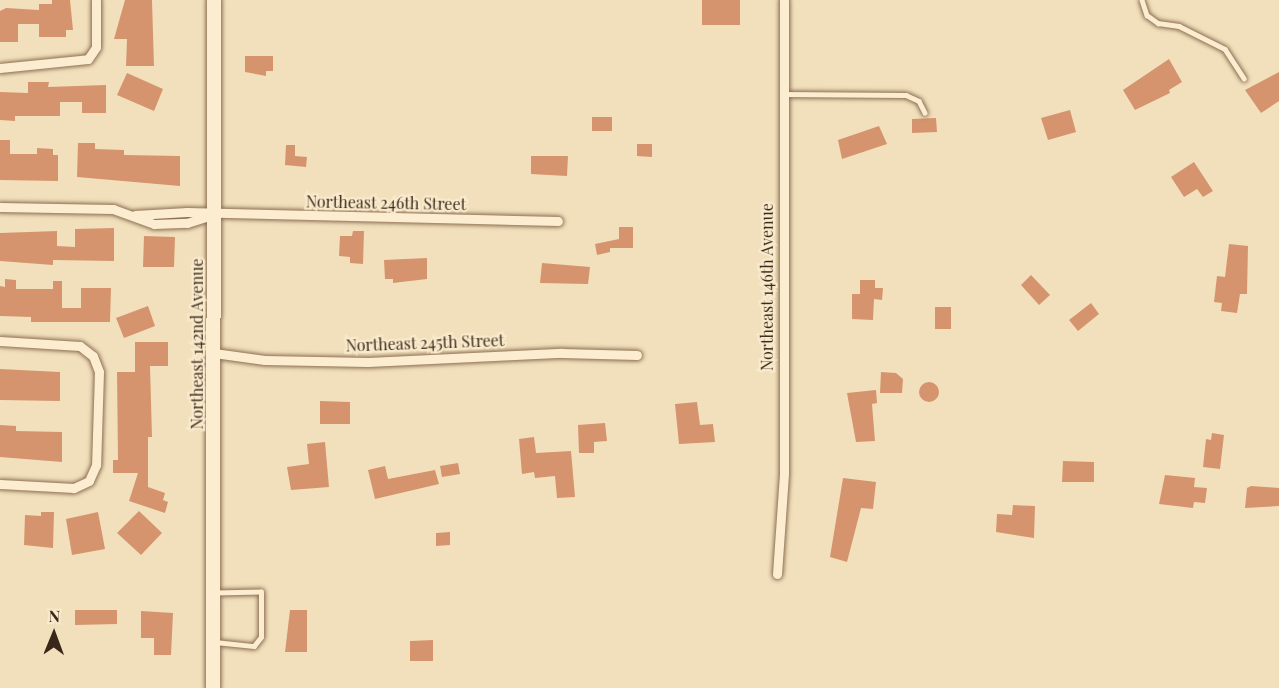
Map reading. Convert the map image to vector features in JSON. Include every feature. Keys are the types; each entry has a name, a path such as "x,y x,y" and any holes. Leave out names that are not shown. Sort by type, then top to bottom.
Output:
{"main road":[{"name":"Northeast 142nd Avenue","path":"213,688 214,0"}],"street":[{"path":"0,68 83,61 92,56 96,47 96,0"},
{"name":"Northeast 146th Avenue","path":"777,574 784,474 784,0"},
{"name":"Northeast 246th Street","path":"0,207 113,209 135,215 558,220"},
{"path":"0,341 71,344 93,356 99,372 96,465 89,481 74,488 0,484"},
{"name":"Northeast 245th Street","path":"214,353 265,360 368,362 562,353 637,355"}],"lane":[{"path":"1142,0 1147,15 1158,23 1179,26 1225,49 1244,78"},
{"path":"783,94 906,95 920,101 925,113"},
{"path":"213,593 261,592 261,637 254,646 213,642"}],"building":[{"path":"52,0 70,0 73,30 66,30 66,37 39,37 39,24 18,24 18,42 0,42 0,11 6,8 39,10 39,4 52,4"},
{"path":"125,0 152,0 154,66 126,66 127,39 114,39"},
{"path":"702,0 740,0 740,25 702,25"},
{"path":"245,56 273,56 273,71 266,71 266,76 245,72"},
{"path":"1169,59 1182,82 1169,90 1170,93 1135,110 1123,90"},
{"path":"1279,72 1279,101 1261,113 1245,90"},
{"path":"127,73 163,89 154,111 117,95"},
{"path":"28,82 49,82 48,87 106,85 106,113 82,113 82,102 60,102 60,116 15,116 15,121 0,120 0,92 28,93"},
{"path":"1070,110 1076,132 1048,140 1041,118"},
{"path":"592,117 612,117 612,131 592,131"},
{"path":"936,118 937,132 912,133 912,119"},
{"path":"879,126 887,144 842,159 838,140"},
{"path":"0,140 10,140 10,154 37,154 37,148 53,149 53,155 58,155 58,181 0,180"},
{"path":"78,143 95,143 95,149 124,150 124,155 180,156 180,186 77,177"},
{"path":"637,144 652,144 652,157 637,156"},
{"path":"286,145 295,145 295,156 307,157 306,167 285,165"},
{"path":"531,156 568,156 567,176 531,174"},
{"path":"1194,162 1213,191 1203,197 1197,189 1184,197 1171,177"},
{"path":"619,227 633,227 633,248 610,248 610,252 597,255 595,244 619,239"},
{"path":"114,228 114,261 53,260 53,265 0,261 0,233 57,231 57,246 75,247 75,229"},
{"path":"353,231 364,231 363,264 350,263 350,257 339,256 340,236 352,236"},
{"path":"144,236 175,237 174,267 143,267"},
{"path":"1229,244 1248,246 1247,294 1240,294 1237,313 1221,311 1222,303 1214,302 1217,276 1225,277"},
{"path":"427,258 427,279 393,283 393,279 385,279 384,260"},
{"path":"542,263 590,267 588,284 540,283"},
{"path":"1031,275 1050,295 1039,305 1021,285"},
{"path":"5,279 16,280 16,289 53,289 53,281 62,281 62,308 81,308 81,288 111,288 110,322 31,322 31,317 0,316 0,286 5,287"},
{"path":"860,280 875,280 875,288 883,288 882,300 874,299 873,320 852,319 852,294 860,294"},
{"path":"1091,303 1099,314 1078,331 1069,320"},
{"path":"148,306 155,326 124,338 116,318"},
{"path":"935,307 951,307 951,329 935,329"},
{"path":"135,342 168,342 168,366 150,366 152,437 148,437 148,487 165,493 163,500 168,502 165,513 129,501 138,473 113,473 113,460 118,460 117,372 135,372"},
{"path":"0,369 60,372 60,401 0,400"},
{"path":"881,372 896,373 903,379 902,393 880,393"},
{"path":"929,382 936,385 939,392 936,399 929,402 922,399 919,392 922,385"},
{"path":"876,390 877,403 872,404 875,441 856,442 847,393"},
{"path":"320,401 350,402 350,424 320,424"},
{"path":"697,402 700,425 713,424 715,442 679,444 675,404"},
{"path":"605,423 607,441 594,442 594,453 579,453 578,425"},
{"path":"0,425 16,426 16,431 62,432 62,462 0,457"},
{"path":"1212,433 1224,435 1220,469 1203,467 1206,439 1211,440"},
{"path":"534,437 536,453 571,451 575,497 557,498 555,476 535,478 534,472 522,474 519,439"},
{"path":"325,442 329,487 291,490 287,467 309,464 307,444"},
{"path":"1063,461 1094,462 1094,482 1062,482"},
{"path":"458,463 460,474 442,477 440,466"},
{"path":"385,466 388,479 435,470 439,484 375,499 368,470"},
{"path":"1165,475 1195,478 1194,487 1207,488 1205,503 1194,502 1193,508 1159,504"},
{"path":"843,478 876,482 873,509 861,508 847,562 830,557"},
{"path":"1251,486 1279,488 1279,506 1245,508 1247,488"},
{"path":"1013,505 1035,506 1034,538 996,532 997,514 1012,515"},
{"path":"139,511 162,533 141,555 117,533"},
{"path":"41,512 54,512 53,548 24,545 25,515 41,516"},
{"path":"98,512 105,549 72,555 66,519"},
{"path":"450,532 450,545 436,546 436,533"},
{"path":"75,610 117,610 117,624 75,625"},
{"path":"290,610 307,610 307,652 285,652"},
{"path":"141,611 173,613 171,655 154,655 154,638 141,638"},
{"path":"433,640 433,661 410,661 410,641"}]}
